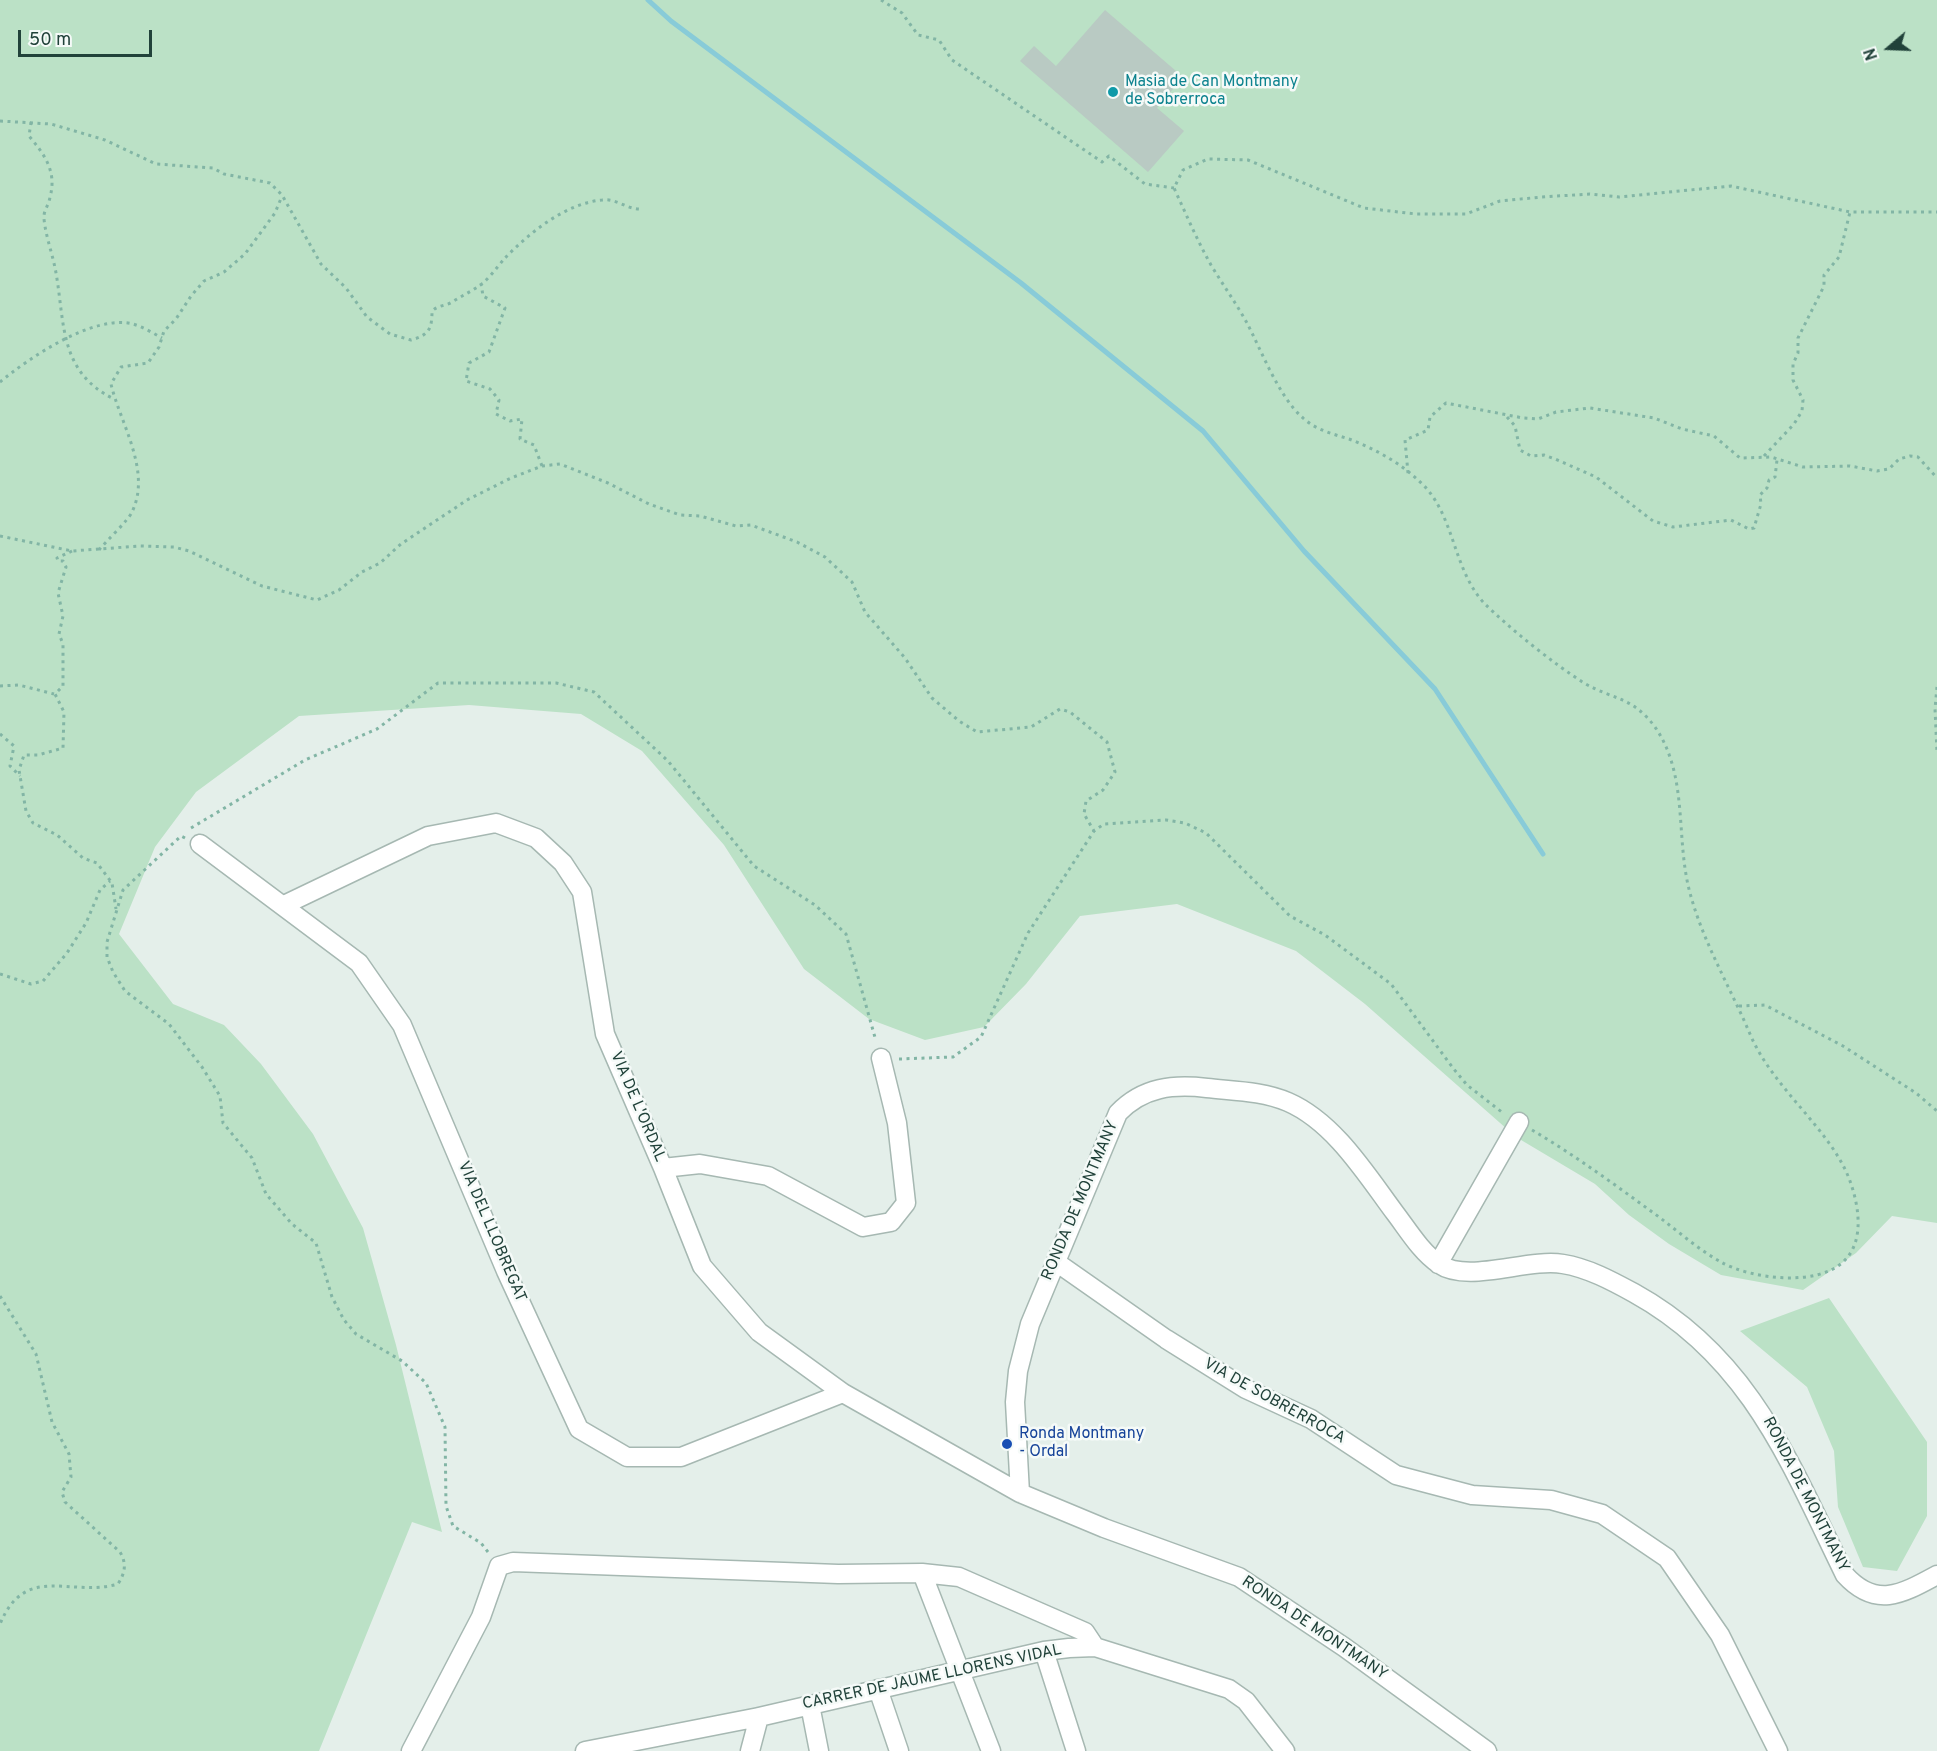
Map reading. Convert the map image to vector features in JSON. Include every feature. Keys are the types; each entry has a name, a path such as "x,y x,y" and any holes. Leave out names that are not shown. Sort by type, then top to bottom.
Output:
{"street":[{"name":"VIA DE L'ORDAL","path":"284,905 428,836 496,823 536,838 563,863 582,892 605,1034 663,1168 702,1266 759,1332 843,1393 1020,1493"},
{"name":"VIA DEL LLOBREGAT","path":"200,844 359,963 402,1025 506,1271 579,1429 627,1457 681,1457 843,1393"},
{"path":"663,1168 700,1164 768,1176 863,1227 891,1222 906,1203 897,1123 880,1058"},
{"name":"RONDA DE MONTMANY","path":"1487,1751 1344,1647 1239,1577 1104,1528 1020,1493 1015,1402 1018,1371 1030,1324 1118,1113 1138,1096 1167,1086 1182,1085 1270,1096 1306,1112 1329,1132 1365,1172 1420,1246 1438,1264 1460,1272 1540,1262 1565,1264 1610,1280 1645,1300 1679,1323 1710,1350 1754,1401 1778,1437 1845,1575 1856,1588 1872,1595 1891,1595 1937,1575"},
{"path":"1438,1264 1519,1122"},
{"name":"VIA DE SOBRERROCA","path":"1056,1262 1176,1345 1246,1389 1311,1419 1396,1475 1472,1495 1551,1500 1602,1514 1667,1558 1720,1635 1779,1751"},
{"path":"411,1751 481,1617 499,1566 513,1562 838,1575 922,1573 959,1576 1084,1632 1095,1647"},
{"path":"922,1573 991,1751"},
{"name":"CARRER DE JAUME LLORENS VIDAL","path":"585,1751 636,1746 1044,1651 1095,1647 1229,1689 1246,1701 1285,1751"},
{"path":"1044,1651 1076,1751"},
{"path":"878,1689 899,1751"},
{"path":"810,1705 819,1751"},
{"path":"750,1751 759,1717"}],"path":[{"path":"881,0 902,13 918,35 939,40 951,60 1102,162 1110,156 1145,184 1174,188"},
{"path":"0,121 51,124 105,141 156,164 213,168 224,174 270,183 282,195 321,264 346,288 374,324 390,334 411,340 429,332 433,324 432,311 435,308 451,303 481,284 531,232 575,208 603,199 615,201 632,210 642,209"},
{"path":"31,122 29,136 54,174 51,197 44,216 56,271 62,331 79,370 100,392 114,399"},
{"path":"1174,188 1183,170 1208,159 1218,159 1248,160 1364,208 1416,214 1466,214 1500,201 1542,197 1590,194 1619,197 1731,186 1850,212 1937,213"},
{"path":"499,1566 481,1543 453,1526 444,1491 445,1427 426,1383 402,1361 356,1334 344,1320 333,1297 316,1243 292,1224 266,1194 252,1158 224,1123 220,1096 202,1067 169,1024 125,991 107,957 107,942 123,890 181,836 195,825 305,760 377,729 438,683 556,683 594,692 669,760 754,866 815,905 846,934 880,1058 919,1060 953,1057 981,1037 1028,933 1094,831 1104,824 1166,820 1185,823 1206,833 1222,846 1290,916 1325,935 1391,984 1467,1085 1519,1122 1601,1174 1719,1261 1759,1274 1789,1278 1831,1270 1849,1256 1857,1236 1857,1208 1850,1180 1830,1148 1772,1074 1752,1039 1713,953 1690,894 1685,872 1677,788 1666,749 1658,732 1635,706 1621,697 1586,684 1484,602 1461,567 1437,502 1424,485 1390,458 1369,447 1322,431 1303,419 1288,402 1234,299 1211,264 1174,188"},
{"path":"99,550 131,514 139,491 130,435 114,399 111,384 121,367 148,363 159,347 164,331 176,319 204,280 224,272 245,254 275,213 282,195"},
{"path":"1764,456 1794,424 1802,411 1803,400 1793,380 1793,364 1798,353 1798,338 1824,286 1824,275 1839,256 1850,212"},
{"path":"481,284 483,296 505,308 489,352 469,363 466,381 490,389 499,400 496,414 510,421 522,419 520,439 534,445 542,466"},
{"path":"0,382 37,354 91,327 131,324 162,338"},
{"path":"1408,473 1405,440 1428,430 1430,417 1446,403 1506,416 1538,419 1556,412 1590,408 1619,411 1654,418 1682,429 1714,436 1740,458 1764,456 1803,467 1850,466 1876,471 1889,469 1899,459 1910,456 1918,457 1937,478"},
{"path":"1506,416 1515,426 1520,450 1531,456 1544,455 1556,459 1596,477 1653,521 1673,527 1731,520 1749,529 1754,528 1761,504 1760,495 1767,488 1769,480 1775,477 1777,460"},
{"path":"0,536 72,551 140,546 174,547 189,551 262,586 317,600 339,590 362,572 380,563 401,544 467,500 511,477 542,466 560,464 608,483 649,504 680,515 700,516 736,526 751,525 796,542 825,557 852,582 865,612 905,658 932,698 958,721 977,732 1031,727 1060,709 1071,712 1107,742 1115,772 1103,790 1086,801 1084,814 1094,831"},
{"path":"55,694 63,686 63,644 59,634 63,616 58,593 66,567 63,561 58,561 57,558 72,551"},
{"path":"0,686 19,685 55,694 64,712 63,748 38,755 24,755 19,770 26,811 33,823 57,835 83,858 97,863 110,881 116,910"},
{"path":"1937,687 1935,709 1937,752"},
{"path":"0,734 14,746 10,766 21,777"},
{"path":"181,836 200,844"},
{"path":"0,974 31,984 43,981 67,953 86,923 100,890 110,881"},
{"path":"1739,1006 1765,1005 1843,1046 1916,1093 1937,1111"},
{"path":"0,1296 36,1354 52,1422 69,1454 71,1477 62,1492 65,1502 120,1552 125,1568 118,1584 106,1588 66,1588 50,1584 35,1587 11,1605 0,1624"}],"green space":[{"path":"0,0 1937,0 1937,1223 1892,1216 1856,1253 1803,1290 1721,1275 1669,1244 1629,1215 1595,1184 1516,1137 1365,1004 1296,951 1177,904 1080,916 1026,984 984,1027 925,1040 869,1019 804,969 724,845 642,751 581,714 469,705 299,716 196,792 155,847 119,934 173,1004 224,1025 261,1064 313,1134 363,1228 396,1345 442,1532 412,1522 319,1751 0,1751"},
{"path":"1829,1298 1927,1442 1927,1516 1897,1571 1863,1567 1838,1507 1834,1451 1807,1387 1740,1331"}],"building":[{"name":"Masia de Can Montmany de Sobrerroca","path":"1105,10 1183,77 1157,108 1184,131 1148,172 1020,61 1034,46 1056,66"}],"waterway":[{"path":"648,0 671,21 1021,283 1203,431 1304,551 1435,689 1543,854"}],"place":[{"name":"Masia de Can Montmany de Sobrerroca","path":"1113,92"},
{"name":"Ronda Montmany - Ordal","path":"1007,1444"}]}
